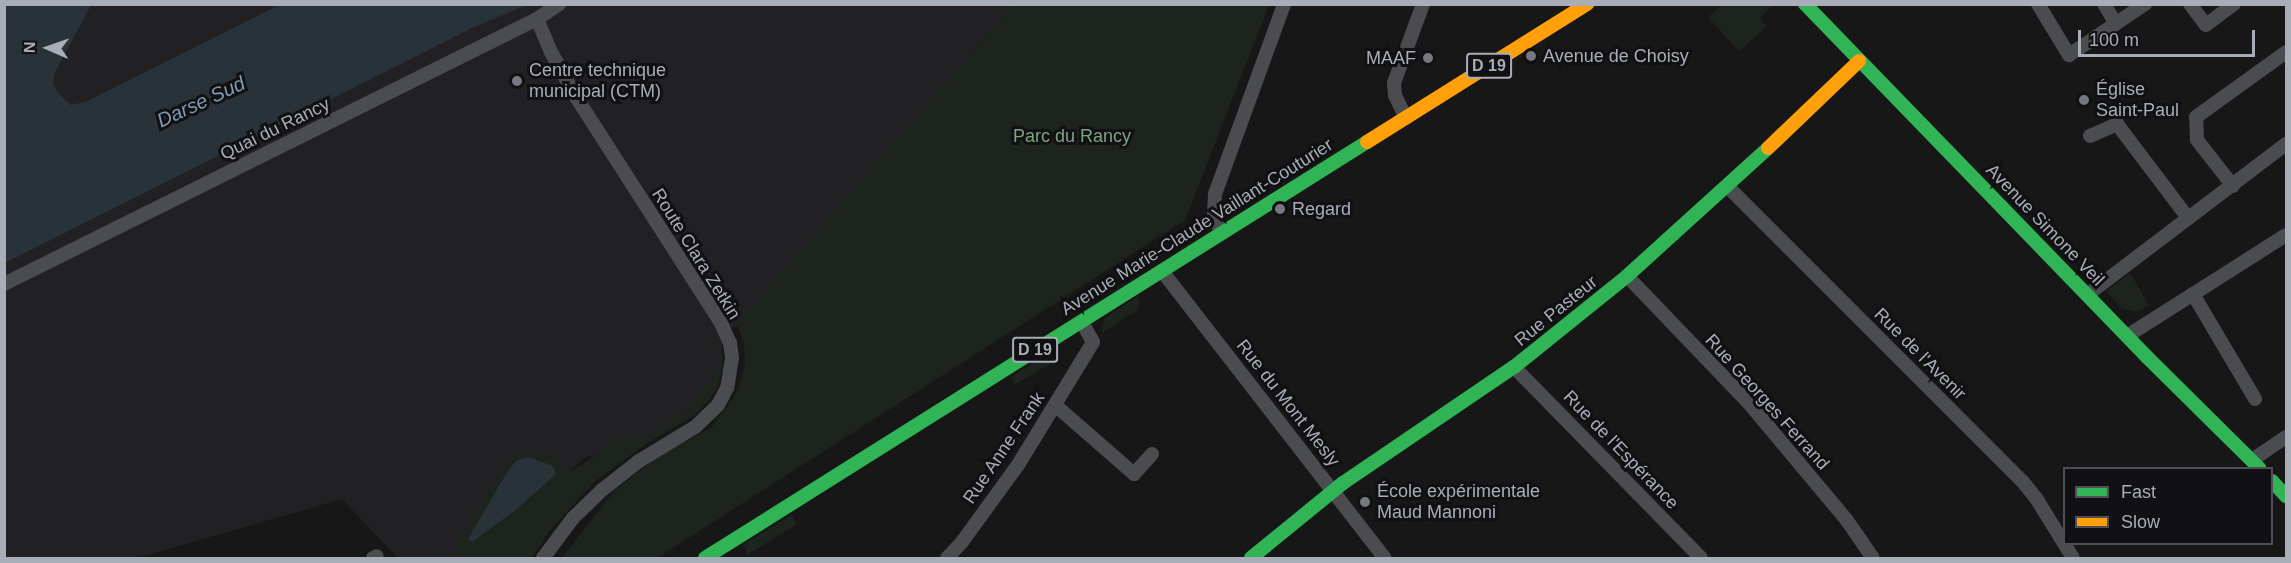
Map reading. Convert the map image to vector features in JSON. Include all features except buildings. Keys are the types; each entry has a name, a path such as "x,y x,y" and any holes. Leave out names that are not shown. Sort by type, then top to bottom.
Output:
{"street":[{"name":"Quai du Rancy","path":"4,284 537,19 559,4"},
{"path":"1221,233 1214,214 1215,194 1284,4"},
{"path":"1406,118 1395,95 1394,83 1423,4"},
{"name":"Avenue Marie-Claude Vaillant-Couturier","path":"705,558 1587,4"},
{"name":"Avenue Simone Veil","path":"1805,4 2127,336 2256,464"},
{"path":"2038,4 2069,55 2145,4"},
{"path":"2104,4 2116,24"},
{"path":"2190,4 2206,25 2234,4"},
{"name":"Route Clara Zetkin","path":"537,19 576,98 721,323 730,343 732,358 727,388 718,405 695,427 639,461 602,490 573,518 543,558"},
{"path":"2233,186 2197,141 2196,117 2286,52"},
{"name":"Rue Pasteur","path":"1251,558 1334,492 1514,367 1627,276 1728,187 1859,61"},
{"path":"2090,136 2116,124 2188,218"},
{"path":"2087,295 2286,144"},
{"name":"Rue de l'Avenir","path":"1728,187 2023,482 2037,498 2063,541"},
{"path":"2127,336 2286,235"},
{"name":"Rue du Mont Mesly","path":"1162,271 1385,558"},
{"name":"Rue Georges Ferrand","path":"1627,276 1748,402 1846,519 1873,558"},
{"path":"2193,294 2255,399"},
{"name":"Rue Anne Frank","path":"947,558 962,542 1018,465 1093,342 1082,321"},
{"name":"Rue de l'Espérance","path":"1514,367 1701,558"},
{"path":"1055,405 1134,474 1152,454"},
{"path":"2256,464 2286,437"},
{"path":"2273,483 2286,496"},
{"name":"Rue de l'Avenir","path":"2065,545 2073,558"}],"shaded area":[{"path":"4,5 1013,5 738,326 723,331 719,385 649,442 586,457 519,514 449,558 398,558 342,499 137,558 5,558"}],"green space":[{"name":"Parc du Rancy","path":"1013,5 1269,5 1185,220 657,558 562,558 614,491 660,455 711,428 734,397 741,381 745,363 744,344 738,326 746,313"},
{"path":"1722,5 1773,5 1760,18 1767,26 1739,51 1708,17"},
{"path":"2130,273 2149,305 2136,312 2121,308 2106,291"},
{"path":"1138,296 1140,302 1137,310 1102,333 1104,319"},
{"path":"716,334 723,357 722,371 718,387 709,400 694,416 647,443 593,483 548,533 532,558 448,558 509,458 529,451 540,452 554,458 571,472 622,437 634,441 643,439 685,413 718,372 720,359","holes":["506,474 555,474 517,509 472,542 468,538"]},
{"path":"1051,352 1055,357 1053,362 1014,385 1013,379 1009,378"},
{"path":"791,515 796,522 794,526 747,555 746,547 741,546"}],"water":[{"name":"Darse Sud","path":"5,4 91,5 54,74 53,84 59,94 71,105 85,102 279,5 527,5 472,28 5,263"},
{"path":"528,457 553,466 556,474 517,509 472,542 468,539 506,474 516,461"}],"traffic: fast":[{"path":"1805,4 2147,357 2258,467"},
{"path":"705,558 1367,142"},
{"path":"1251,558 1343,483 1514,367 1627,276 1768,148"},
{"path":"2273,482 2286,496"}],"traffic: slow":[{"path":"1367,142 1587,4"},
{"path":"1768,148 1859,61"}],"place":[{"name":"Avenue de Choisy","path":"1531,56"},
{"name":"MAAF","path":"1428,58"},
{"name":"Centre technique municipal (CTM)","path":"517,81"},
{"name":"Église Saint-Paul","path":"2084,100"},
{"name":"Regard","path":"1280,209"},
{"name":"École expérimentale Maud Mannoni","path":"1365,502"}]}
